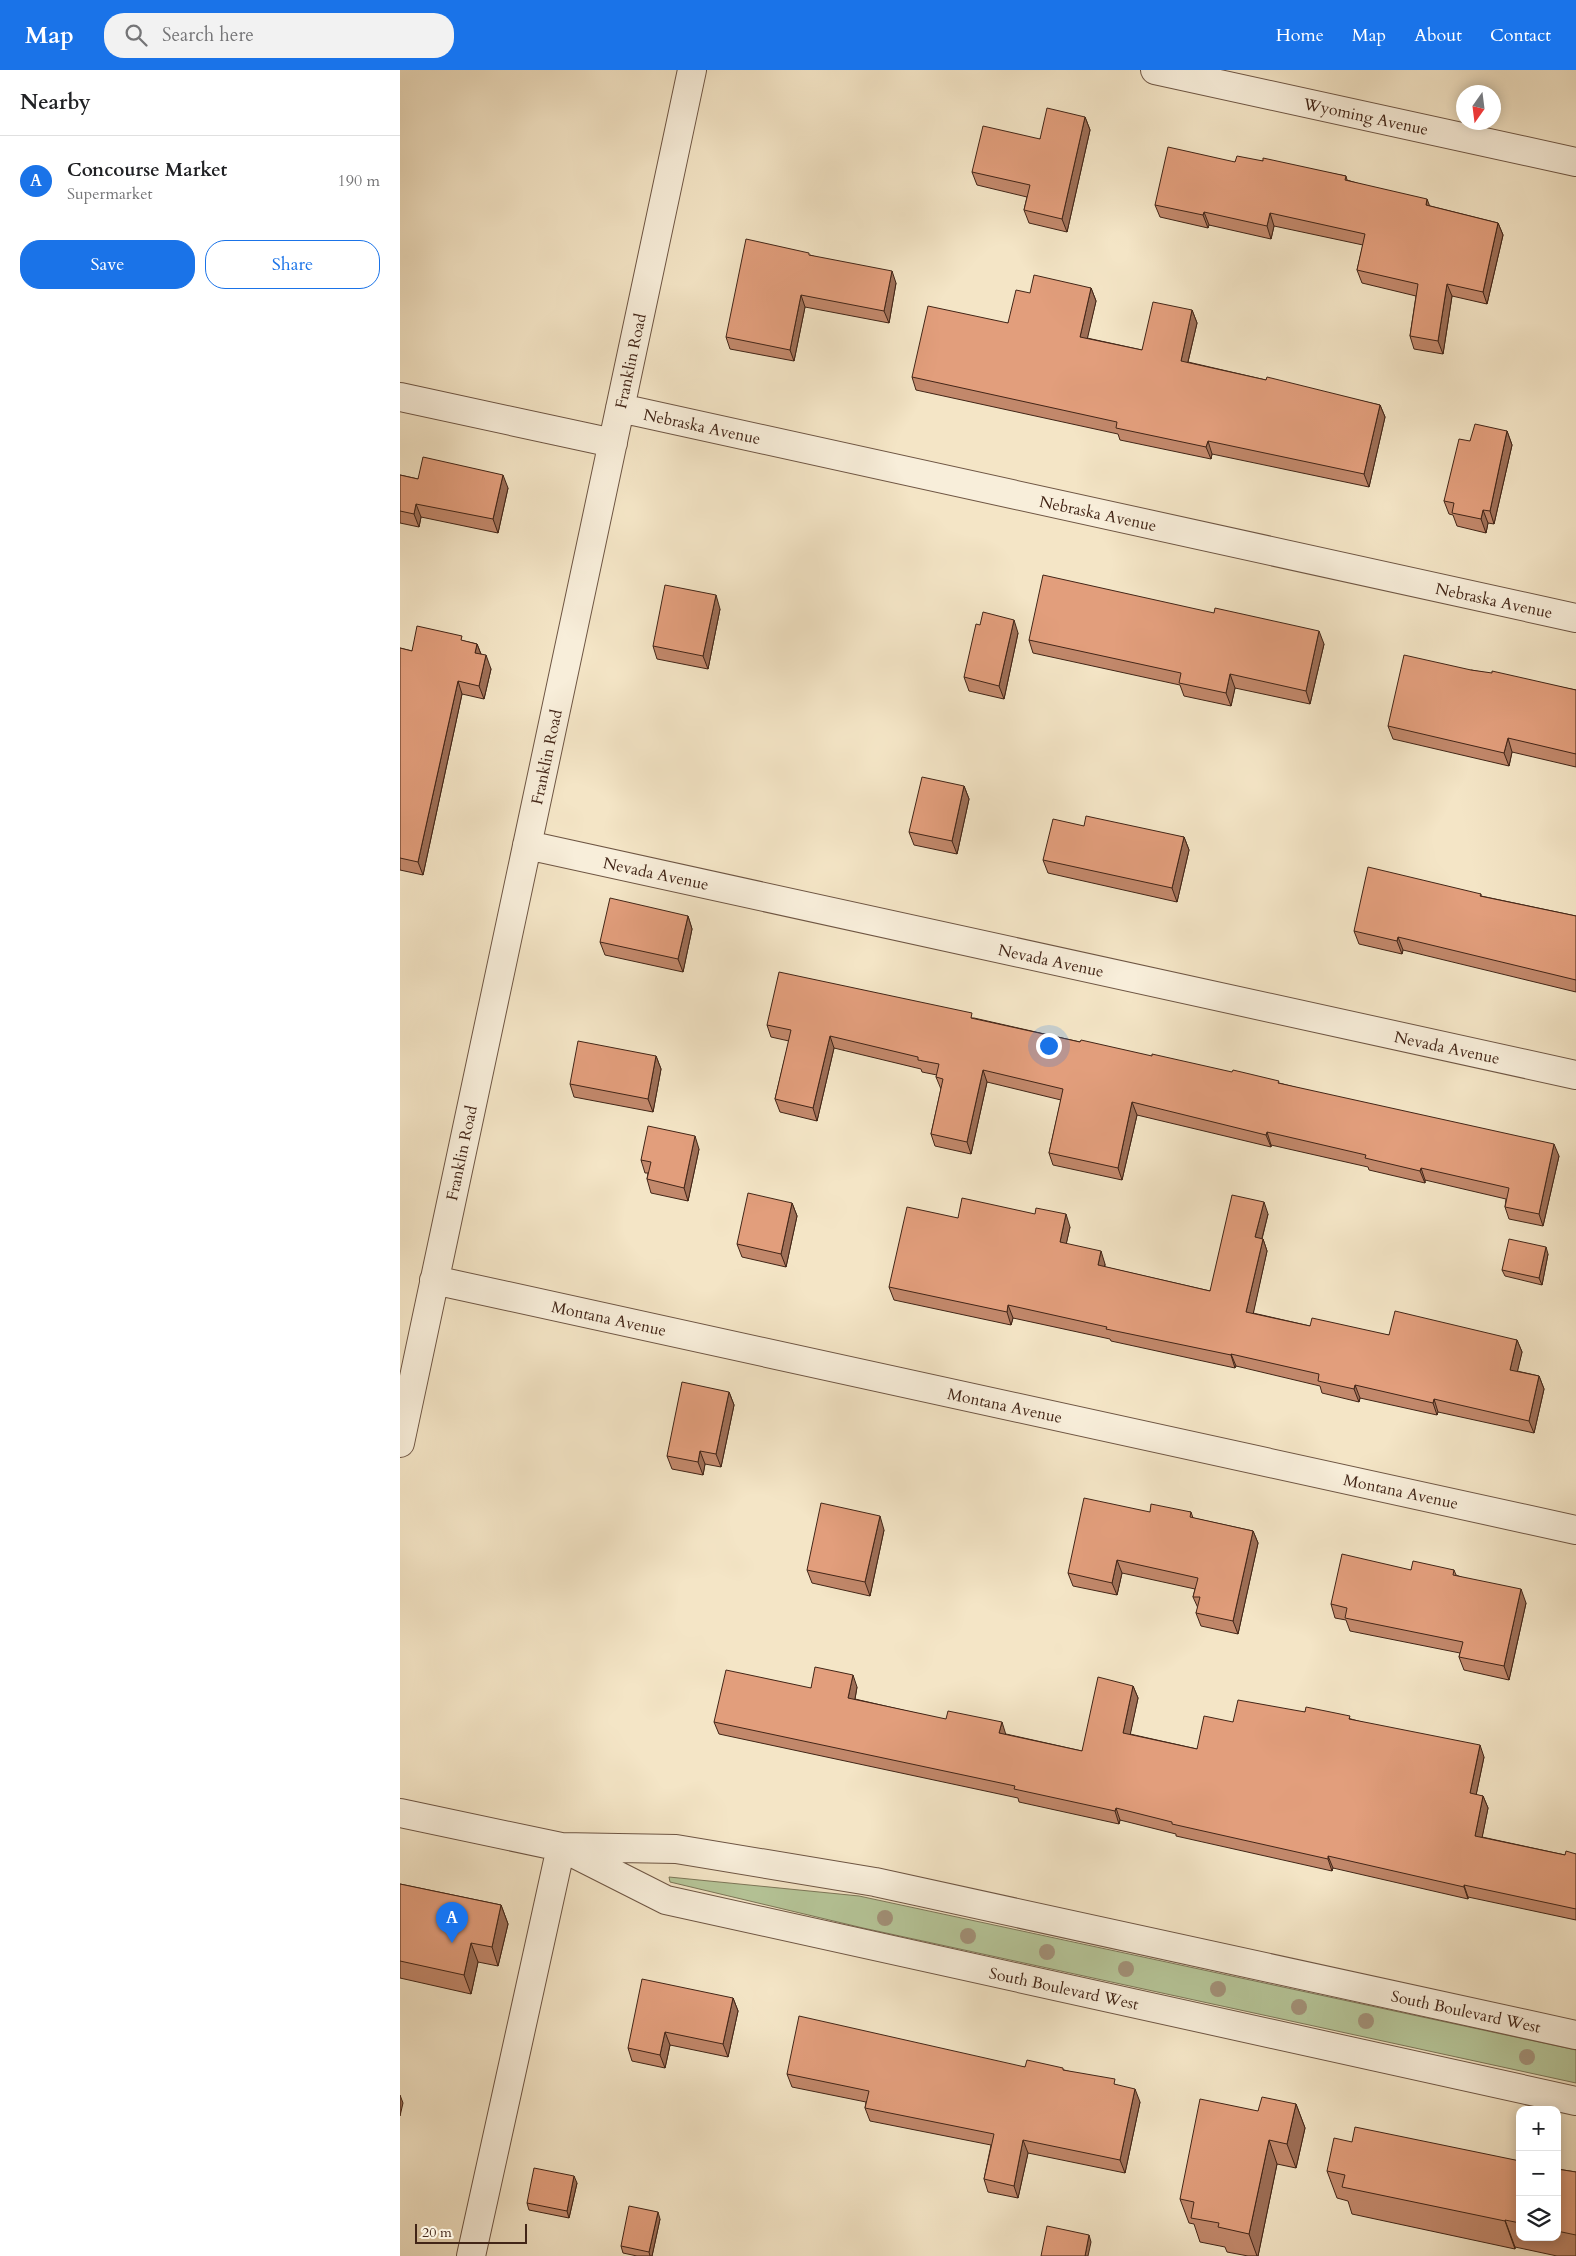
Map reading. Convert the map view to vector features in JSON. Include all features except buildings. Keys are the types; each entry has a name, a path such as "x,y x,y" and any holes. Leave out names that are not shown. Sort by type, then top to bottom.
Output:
{"street":[{"name":"Franklin Road","path":"400,1443 692,70"},
{"name":"Wyoming Avenue","path":"1155,70 1576,162"},
{"path":"400,396 613,443"},
{"name":"Nebraska Avenue","path":"620,408 1576,618"},
{"name":"Nevada Avenue","path":"527,845 1576,1075"},
{"name":"Montana Avenue","path":"434,1280 1576,1530"},
{"name":"South Boulevard West","path":"400,1813 561,1847 676,1849 875,1882 1576,2035"},
{"path":"471,2256 561,1847"},
{"name":"South Boulevard West","path":"561,1847 666,1900 1576,2101"}],"green space":[{"path":"669,1877 859,1896 1576,2050 1576,2083 863,1928 670,1882"}],"place":[{"name":"Concourse Market","path":"452,1943"}]}
